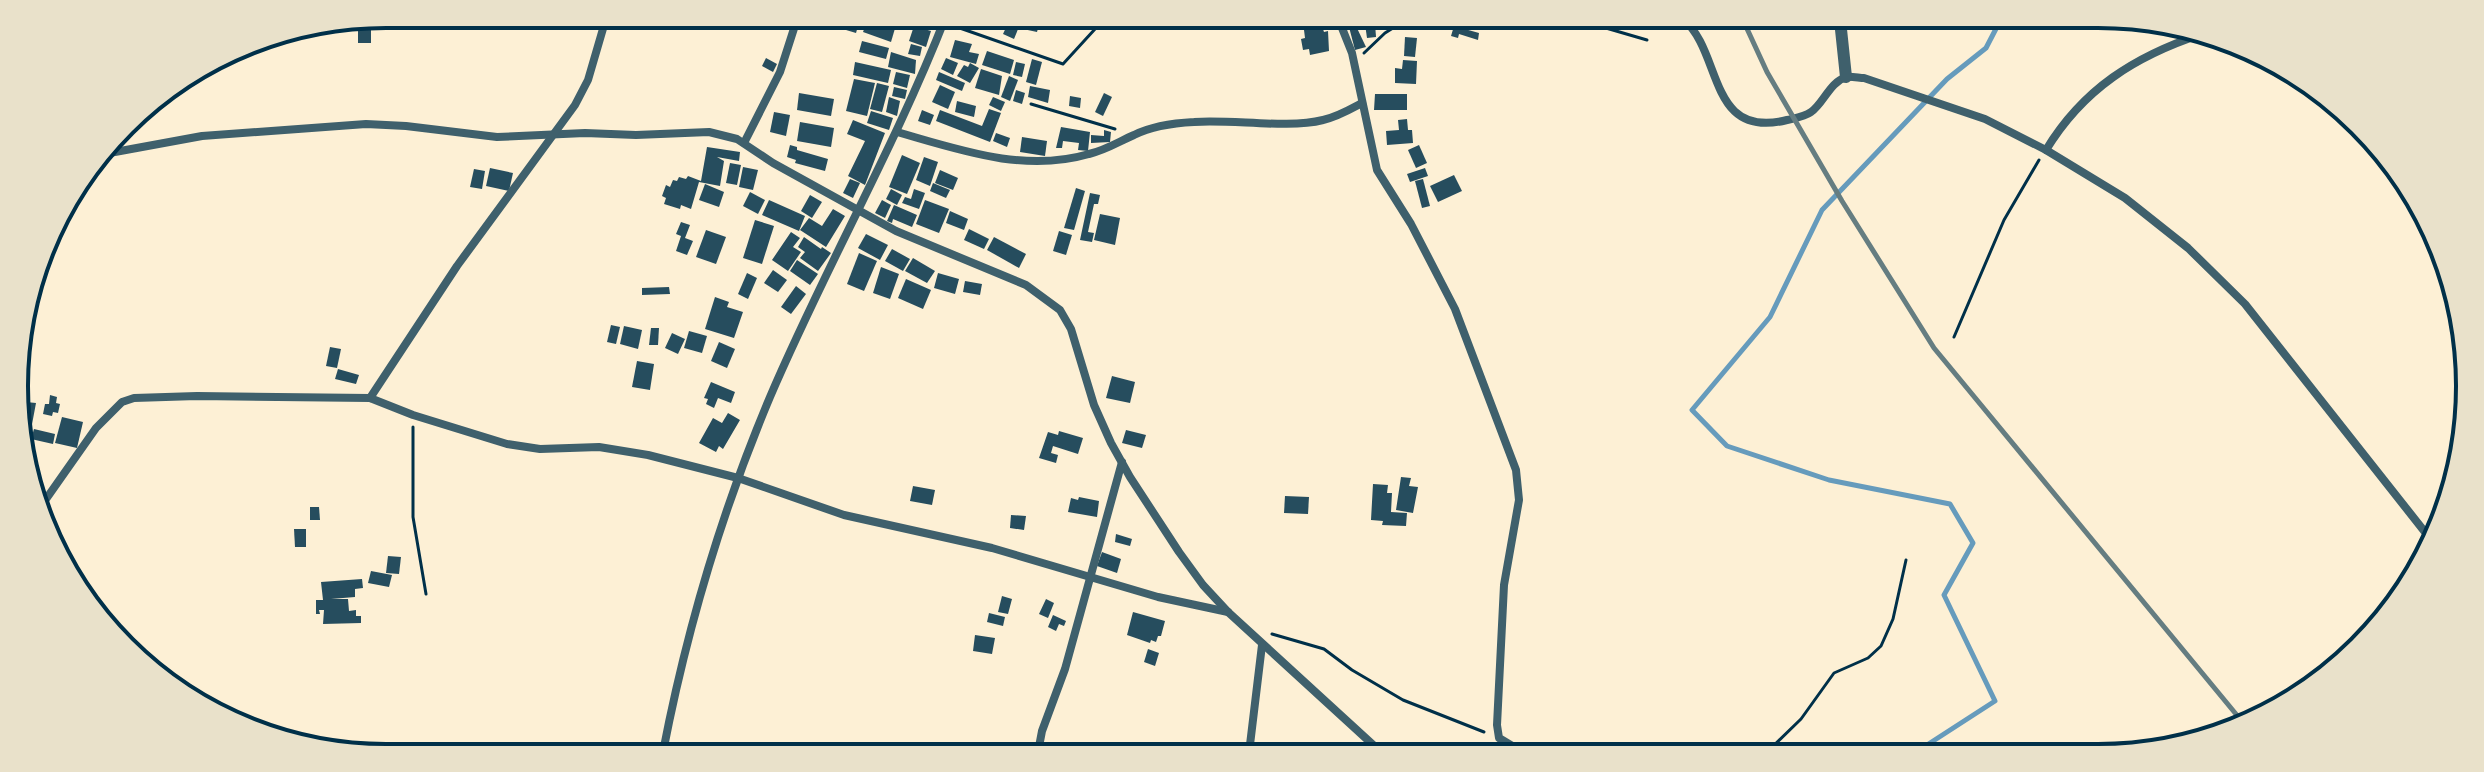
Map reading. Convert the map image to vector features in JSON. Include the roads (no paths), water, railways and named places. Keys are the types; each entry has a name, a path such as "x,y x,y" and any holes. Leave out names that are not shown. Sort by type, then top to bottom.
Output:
{"street":[{"path":"370,398 457,266 555,135 588,80 603,28"},
{"path":"744,143 780,72 794,28"},
{"path":"665,744 703,578 738,478 770,397 897,132 942,28"},
{"path":"1342,28 1352,53 1377,170 1411,224 1455,309 1516,470 1519,500 1501,618 1497,712 1499,738 1509,744"},
{"path":"1694,28 1722,98 1740,115 1757,122 1775,123 1808,114 1834,85 1846,77 1864,78 1985,119 2046,150 2125,198 2188,248 2245,304 2425,532"},
{"path":"1841,28 1846,77"},
{"path":"2046,150 2071,114 2103,84 2141,59 2189,39"},
{"path":"897,132 972,153 1040,163 1065,161 1100,151 1153,128 1196,122 1319,121 1362,103"},
{"path":"115,152 202,136 327,126 406,126 497,137 709,132 744,143 773,163 896,231 1035,289 1060,310 1071,329 1094,405 1122,462 1179,552 1228,612 1372,744"},
{"path":"46,499 96,428 122,402 134,398 370,398 413,415 507,444 540,449 599,447 623,450 738,478 844,515 981,546 1169,600 1228,612"},
{"path":"1040,744 1065,669 1122,462"},
{"path":"1250,744 1262,645"}],"waterway":[{"path":"1928,744 1995,701 1944,595 1973,543 1950,504 1829,480 1727,446 1692,410 1770,317 1822,210 1947,79 1986,48 1996,28"}],"railway":[{"path":"1747,28 1767,72 1842,201 1934,348 2237,716"}]}
